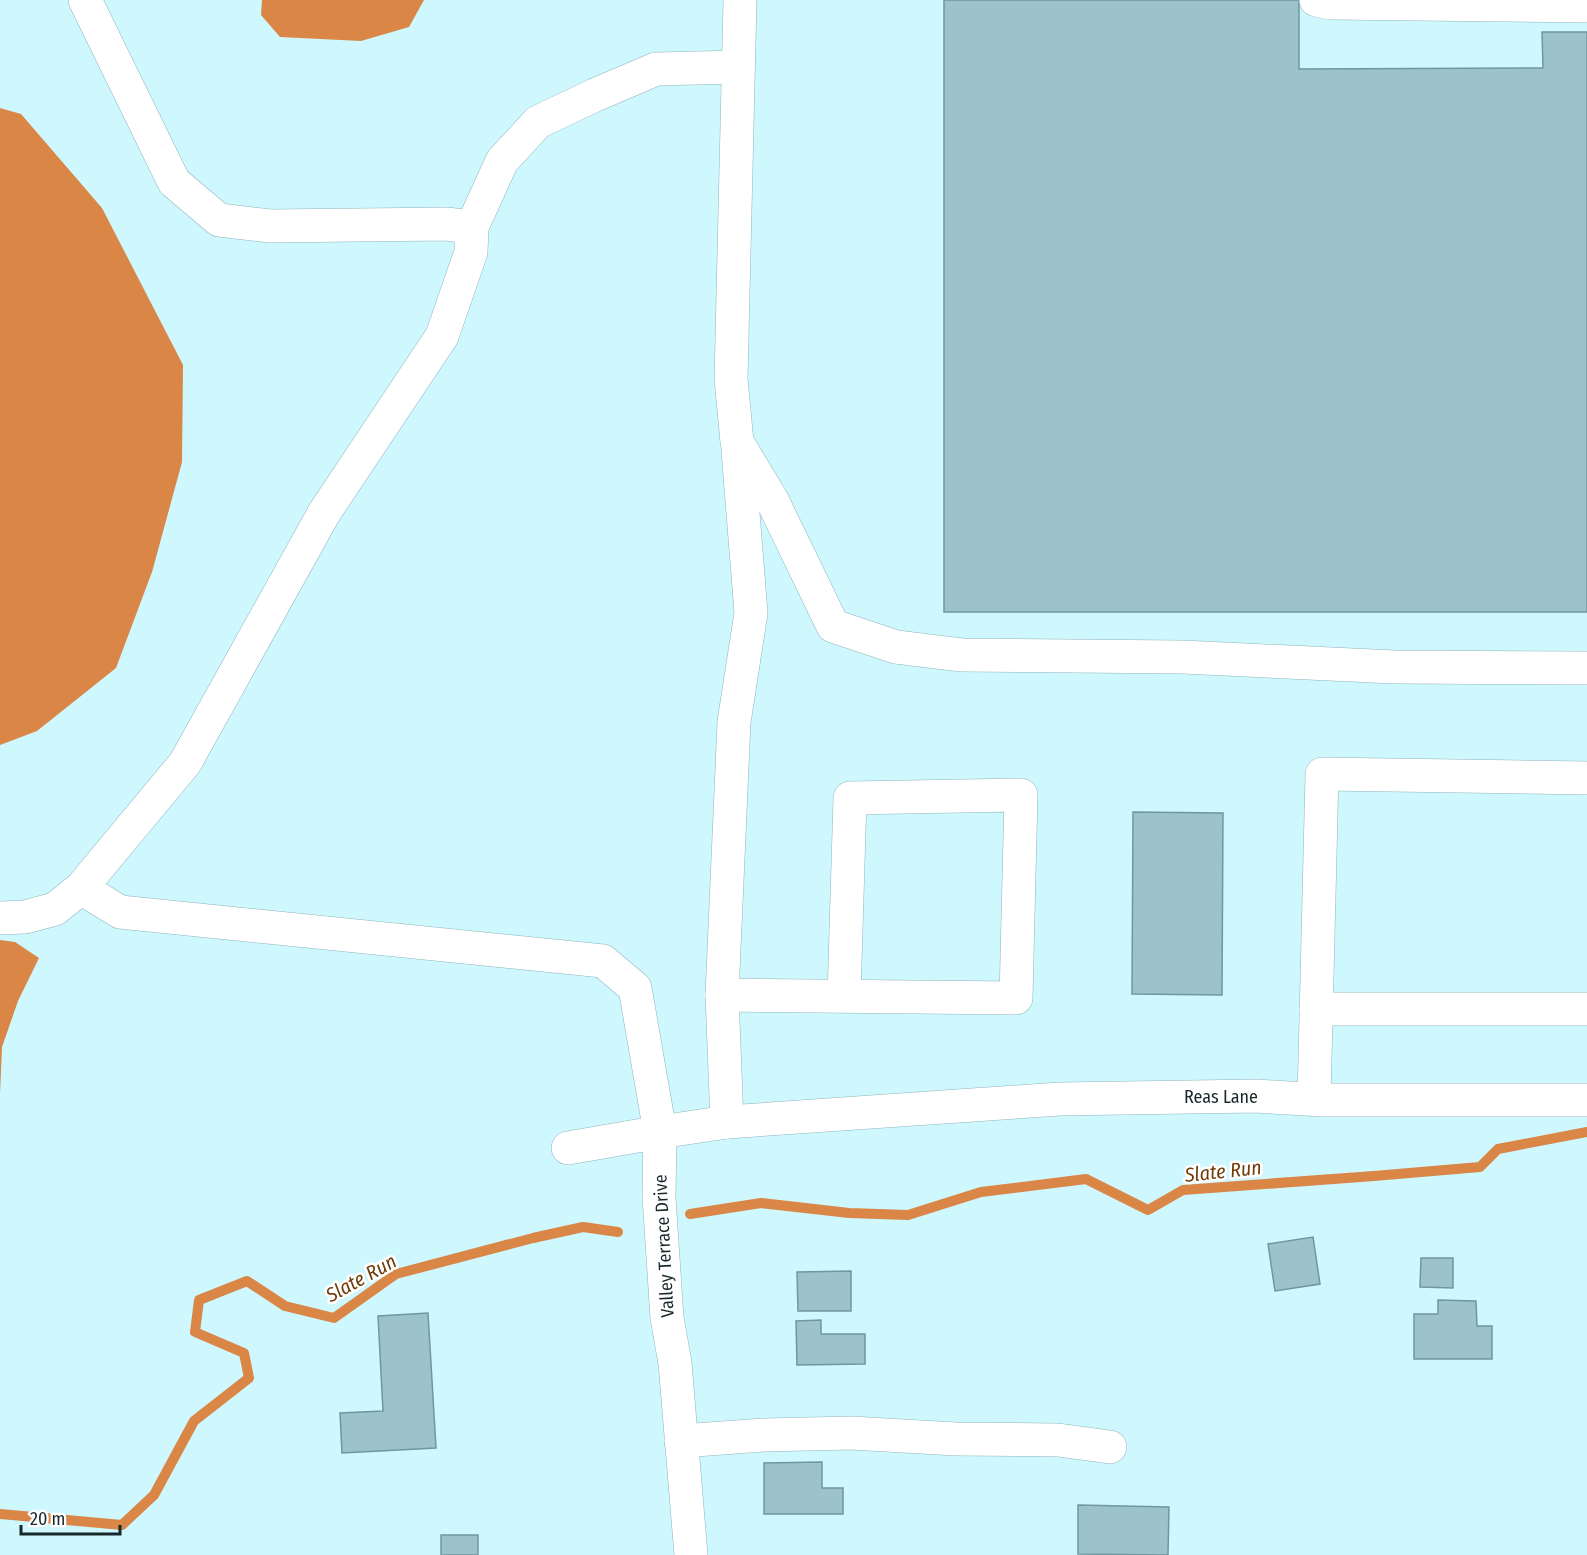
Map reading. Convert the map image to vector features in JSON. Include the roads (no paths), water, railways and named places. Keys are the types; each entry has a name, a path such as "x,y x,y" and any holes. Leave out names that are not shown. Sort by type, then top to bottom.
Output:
{"street":[{"path":"85,0 174,182 219,220 270,226 446,224 472,227"},
{"path":"568,1148 727,1122 722,995 735,722 751,613 731,379 740,0"},
{"path":"1316,0 1330,3 1587,6"},
{"path":"0,918 25,917 55,909 81,888 185,763 324,513 442,336 471,252 472,227 502,161 538,122 656,69 738,68"},
{"path":"737,442 772,500 833,626 896,647 962,656 1183,657 1394,668 1587,668"},
{"path":"1314,1099 1322,774 1587,778"},
{"path":"722,995 1016,998 1021,795 850,798 844,996"},
{"name":"Valley Terrace Drive","path":"81,888 120,912 603,961 635,988 660,1132 659,1197 667,1318 675,1363 691,1555"},
{"path":"1316,1009 1587,1010"},
{"name":"Reas Lane","path":"727,1122 1060,1099 1256,1096 1314,1099 1587,1100"},
{"path":"681,1441 764,1435 851,1433 1058,1440 1110,1447"}],"waterway":[{"name":"Slate Run","path":"690,1214 761,1203 849,1213 908,1215 981,1192 1086,1179 1148,1210 1183,1190 1480,1167 1498,1149 1587,1132"},
{"name":"Slate Run","path":"0,1514 122,1525 154,1495 194,1421 249,1378 244,1353 195,1332 199,1300 247,1281 285,1306 334,1318 396,1274 583,1227 618,1232"}]}
